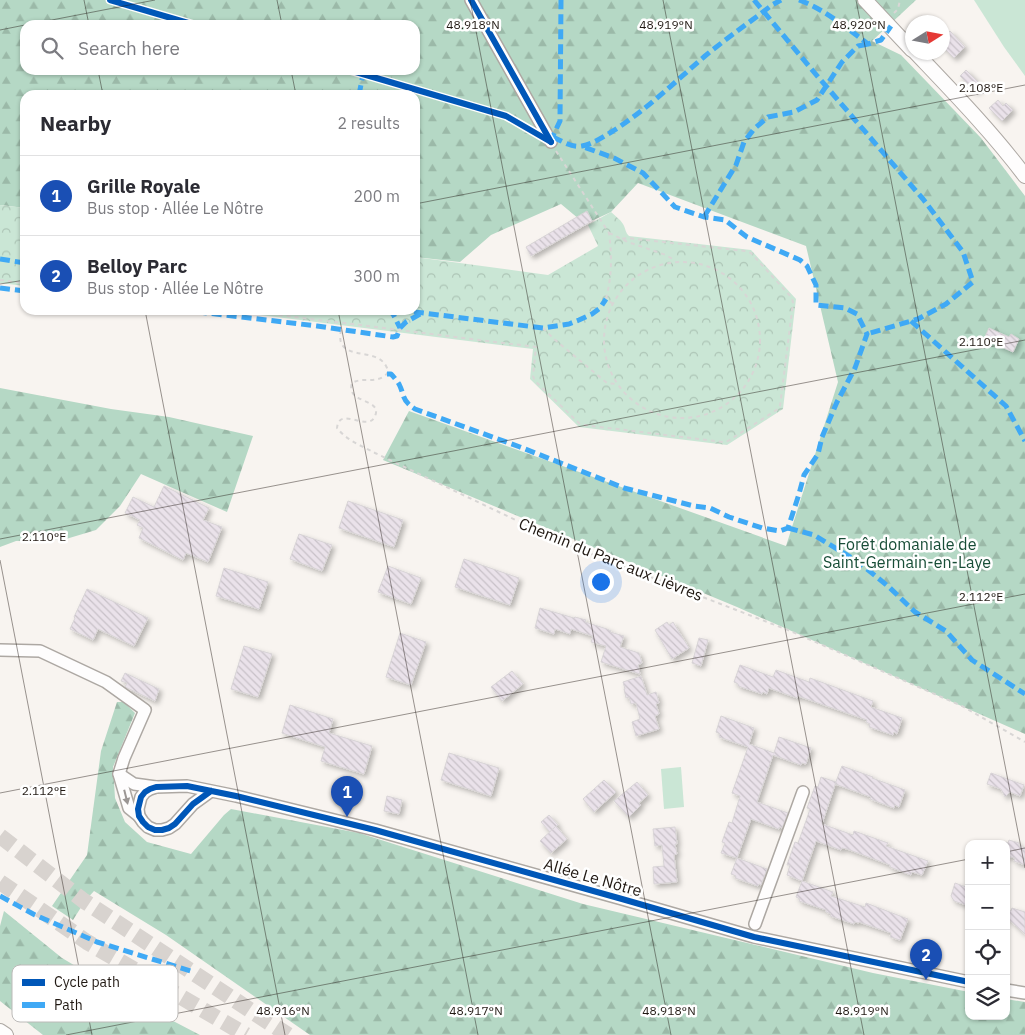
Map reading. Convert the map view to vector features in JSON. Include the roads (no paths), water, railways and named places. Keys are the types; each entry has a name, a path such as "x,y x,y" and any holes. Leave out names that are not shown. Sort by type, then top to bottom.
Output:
{"main road":[{"path":"865,0 905,43"},
{"path":"923,60 964,104 1025,176"},
{"path":"0,1031 6,1035"}],"street":[{"path":"471,0 551,142"},
{"path":"0,650 40,651 106,682 145,710 119,774 129,808 139,816"},
{"name":"Allée Le Nôtre","path":"119,774 134,784 156,787 187,786 375,830 754,937 965,981"},
{"path":"156,787 145,792 138,803 139,816 142,822 155,830 162,830 176,824 193,804 211,791"},
{"path":"755,924 802,792"},
{"path":"1010,991 1025,993"}],"tunnel":[{"path":"0,836 84,901 288,1035"},
{"path":"0,882 87,942 126,965"},
{"path":"178,995 246,1035"}],"place":[{"name":"Grille Royale","path":"347,817"},
{"name":"Belloy Parc","path":"926,980"}],"park label":[{"name":"Forêt domaniale de Saint-Germain-en-Laye","path":"907,553"}]}
